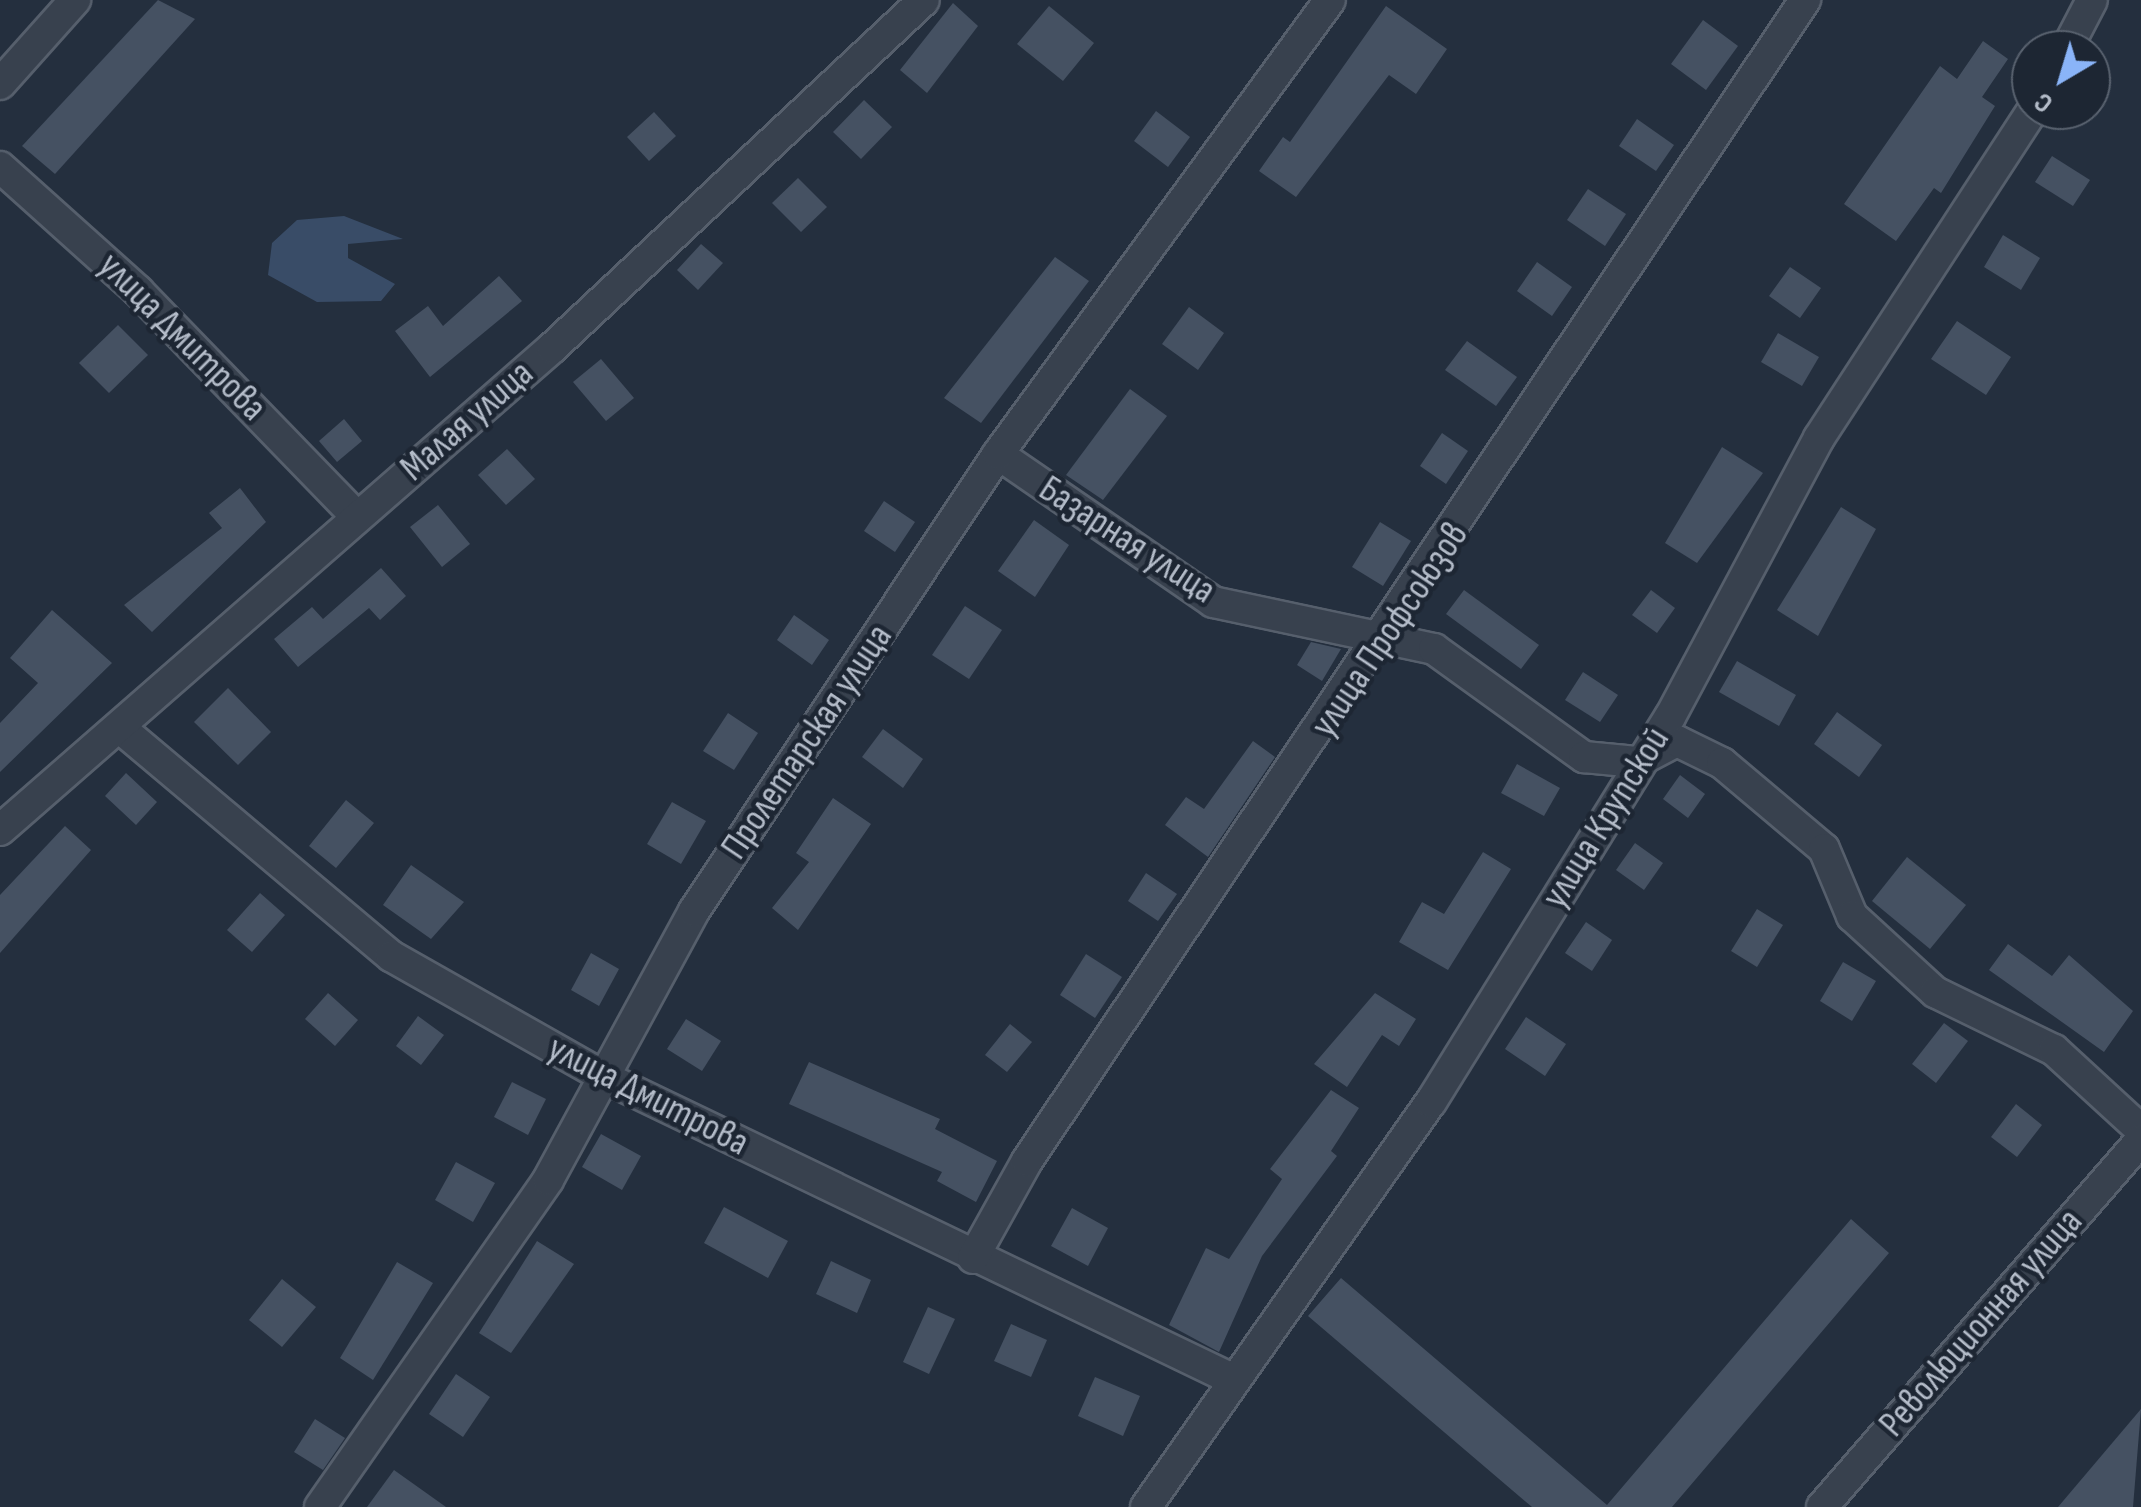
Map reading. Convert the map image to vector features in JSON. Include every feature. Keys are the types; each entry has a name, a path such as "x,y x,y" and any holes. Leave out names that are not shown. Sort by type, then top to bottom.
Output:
{"street":[{"path":"0,84 74,0"},
{"name":"Малая улица","path":"0,830 552,348 924,0"},
{"name":"Пролетарская улица","path":"320,1507 422,1368 608,1079 694,911 998,454 1330,0"},
{"name":"улица Профсоюзов","path":"973,1258 1027,1161 1382,643 1805,0"},
{"path":"2076,30 2092,0"},
{"name":"улица Крупской","path":"1146,1507 1232,1379 1431,1102 1637,762 1670,716 1818,438 2020,130"},
{"name":"улица Дмитрова","path":"0,166 138,291 356,516"},
{"name":"Базарная улица","path":"998,454 1213,602 1325,620 1382,643 1434,649 1584,757 1637,762 1677,741 1722,763 1824,848 1852,916 1936,992 2054,1050 2141,1130"},
{"name":"улица Дмитрова","path":"118,727 392,956 608,1079 973,1258 1232,1379"},
{"name":"Революционная улица","path":"1822,1507 2141,1140"}],"water":[{"path":"344,216 403,239 348,244 348,258 395,284 381,301 317,302 268,275 272,243 297,220"}],"building":[{"path":"158,0 195,19 55,174 22,146"},
{"path":"953,3 978,26 927,93 900,70"},
{"path":"1049,6 1094,43 1063,81 1017,44"},
{"path":"1386,6 1447,49 1416,94 1389,75 1296,197 1259,171 1283,137 1290,142"},
{"path":"1703,20 1738,46 1706,90 1671,64"},
{"path":"1983,41 2008,59 1982,97 1995,106 1941,193 1934,188 1896,241 1844,204 1940,66 1957,79"},
{"path":"864,100 892,127 861,159 833,132"},
{"path":"1156,111 1190,137 1168,167 1134,141"},
{"path":"654,112 676,136 649,161 627,137"},
{"path":"1637,119 1674,145 1656,171 1619,146"},
{"path":"2052,156 2090,180 2073,206 2035,182"},
{"path":"798,178 827,207 801,232 772,203"},
{"path":"1588,189 1626,214 1605,246 1567,220"},
{"path":"2003,235 2040,258 2021,290 1984,267"},
{"path":"701,244 723,263 698,290 677,270"},
{"path":"1055,257 1089,281 981,423 944,398"},
{"path":"1537,262 1572,287 1552,316 1517,291"},
{"path":"1790,267 1821,288 1800,318 1769,296"},
{"path":"499,276 522,301 430,377 395,331 428,306 443,326"},
{"path":"1189,307 1224,333 1198,370 1162,344"},
{"path":"1957,321 2011,357 1986,395 1931,359"},
{"path":"118,325 148,355 109,393 79,363"},
{"path":"1778,333 1819,357 1802,386 1761,362"},
{"path":"1467,341 1517,377 1496,406 1445,370"},
{"path":"601,359 634,398 606,421 573,382"},
{"path":"1130,389 1167,416 1103,500 1066,475"},
{"path":"344,419 362,441 337,462 319,441"},
{"path":"1442,433 1468,451 1446,484 1420,466"},
{"path":"1722,447 1763,473 1697,563 1665,543"},
{"path":"507,449 535,479 506,505 478,475"},
{"path":"240,488 266,522 152,632 124,605 222,528 209,513"},
{"path":"884,501 915,522 895,552 864,531"},
{"path":"438,505 470,544 442,567 410,527"},
{"path":"1841,507 1876,529 1818,636 1777,610"},
{"path":"1034,520 1069,545 1035,597 998,571"},
{"path":"1380,522 1411,541 1383,586 1352,567"},
{"path":"381,568 406,596 380,620 369,608 298,667 274,639 312,607 323,619"},
{"path":"1464,590 1539,645 1521,669 1446,614"},
{"path":"1651,590 1675,608 1657,633 1632,615"},
{"path":"965,606 1002,630 969,679 932,655"},
{"path":"52,610 112,663 0,772 0,723 38,683 10,658"},
{"path":"794,615 829,640 812,665 777,640"},
{"path":"1311,642 1341,649 1322,681 1297,665"},
{"path":"1737,661 1796,695 1779,726 1719,692"},
{"path":"1583,672 1618,695 1600,722 1565,700"},
{"path":"228,688 271,732 238,765 194,722"},
{"path":"1837,712 1882,745 1859,777 1814,744"},
{"path":"728,713 758,733 734,770 703,751"},
{"path":"883,729 923,759 903,788 862,757"},
{"path":"1253,741 1275,757 1208,857 1165,825 1186,797 1204,809"},
{"path":"1517,764 1560,788 1544,816 1501,793"},
{"path":"126,773 157,802 136,825 105,796"},
{"path":"1680,775 1705,794 1688,818 1663,799"},
{"path":"833,798 871,824 798,930 772,908 809,862 796,853"},
{"path":"346,800 374,823 336,868 309,846"},
{"path":"672,802 706,821 681,864 647,844"},
{"path":"65,826 91,850 0,953 0,895"},
{"path":"1635,843 1663,863 1644,890 1616,870"},
{"path":"1483,852 1511,869 1448,970 1399,942 1422,902 1444,914"},
{"path":"1907,857 1966,905 1930,949 1872,901"},
{"path":"411,865 464,902 431,939 383,905"},
{"path":"1146,873 1177,894 1158,921 1128,901"},
{"path":"260,893 285,915 252,952 227,930"},
{"path":"1757,909 1783,925 1757,967 1731,951"},
{"path":"1586,922 1612,940 1592,971 1565,953"},
{"path":"2008,944 2052,976 2069,955 2133,1011 2104,1052 1989,970"},
{"path":"591,953 619,969 599,1006 571,990"},
{"path":"1086,954 1122,977 1095,1018 1060,995"},
{"path":"1843,962 1876,981 1852,1021 1820,1001"},
{"path":"328,993 358,1020 335,1046 305,1019"},
{"path":"1375,993 1416,1019 1399,1046 1382,1035 1347,1087 1314,1064"},
{"path":"418,1016 444,1035 421,1065 396,1046"},
{"path":"1526,1017 1566,1044 1545,1076 1505,1049"},
{"path":"686,1019 721,1041 702,1071 667,1049"},
{"path":"1944,1023 1968,1041 1936,1083 1912,1064"},
{"path":"1010,1024 1032,1042 1007,1072 985,1055"},
{"path":"809,1062 940,1119 935,1129 997,1161 976,1202 937,1181 942,1172 789,1104"},
{"path":"512,1082 546,1099 528,1135 494,1117"},
{"path":"1331,1090 1359,1108 1331,1151 1337,1156 1262,1256 1219,1352 1169,1325 1206,1248 1229,1259 1282,1179 1270,1169"},
{"path":"2016,1104 2042,1125 2017,1157 1991,1137"},
{"path":"601,1134 641,1156 622,1190 582,1167"},
{"path":"456,1162 495,1183 473,1222 435,1200"},
{"path":"724,1207 788,1241 768,1278 704,1243"},
{"path":"1072,1208 1108,1228 1088,1266 1051,1246"},
{"path":"1851,1219 1889,1253 1672,1507 1532,1507 1308,1316 1341,1278 1607,1505"},
{"path":"537,1241 574,1264 511,1353 479,1333"},
{"path":"831,1261 871,1280 857,1313 816,1294"},
{"path":"397,1262 433,1283 373,1380 340,1358"},
{"path":"282,1279 316,1307 282,1347 249,1320"},
{"path":"928,1307 955,1319 929,1374 903,1362"},
{"path":"1011,1324 1047,1340 1031,1377 994,1361"},
{"path":"456,1374 490,1397 463,1437 429,1414"},
{"path":"1095,1377 1140,1396 1123,1436 1078,1416"},
{"path":"2141,1409 2133,1507 2058,1507"},
{"path":"315,1419 345,1438 323,1470 294,1452"},
{"path":"394,1470 446,1507 367,1507"}]}
